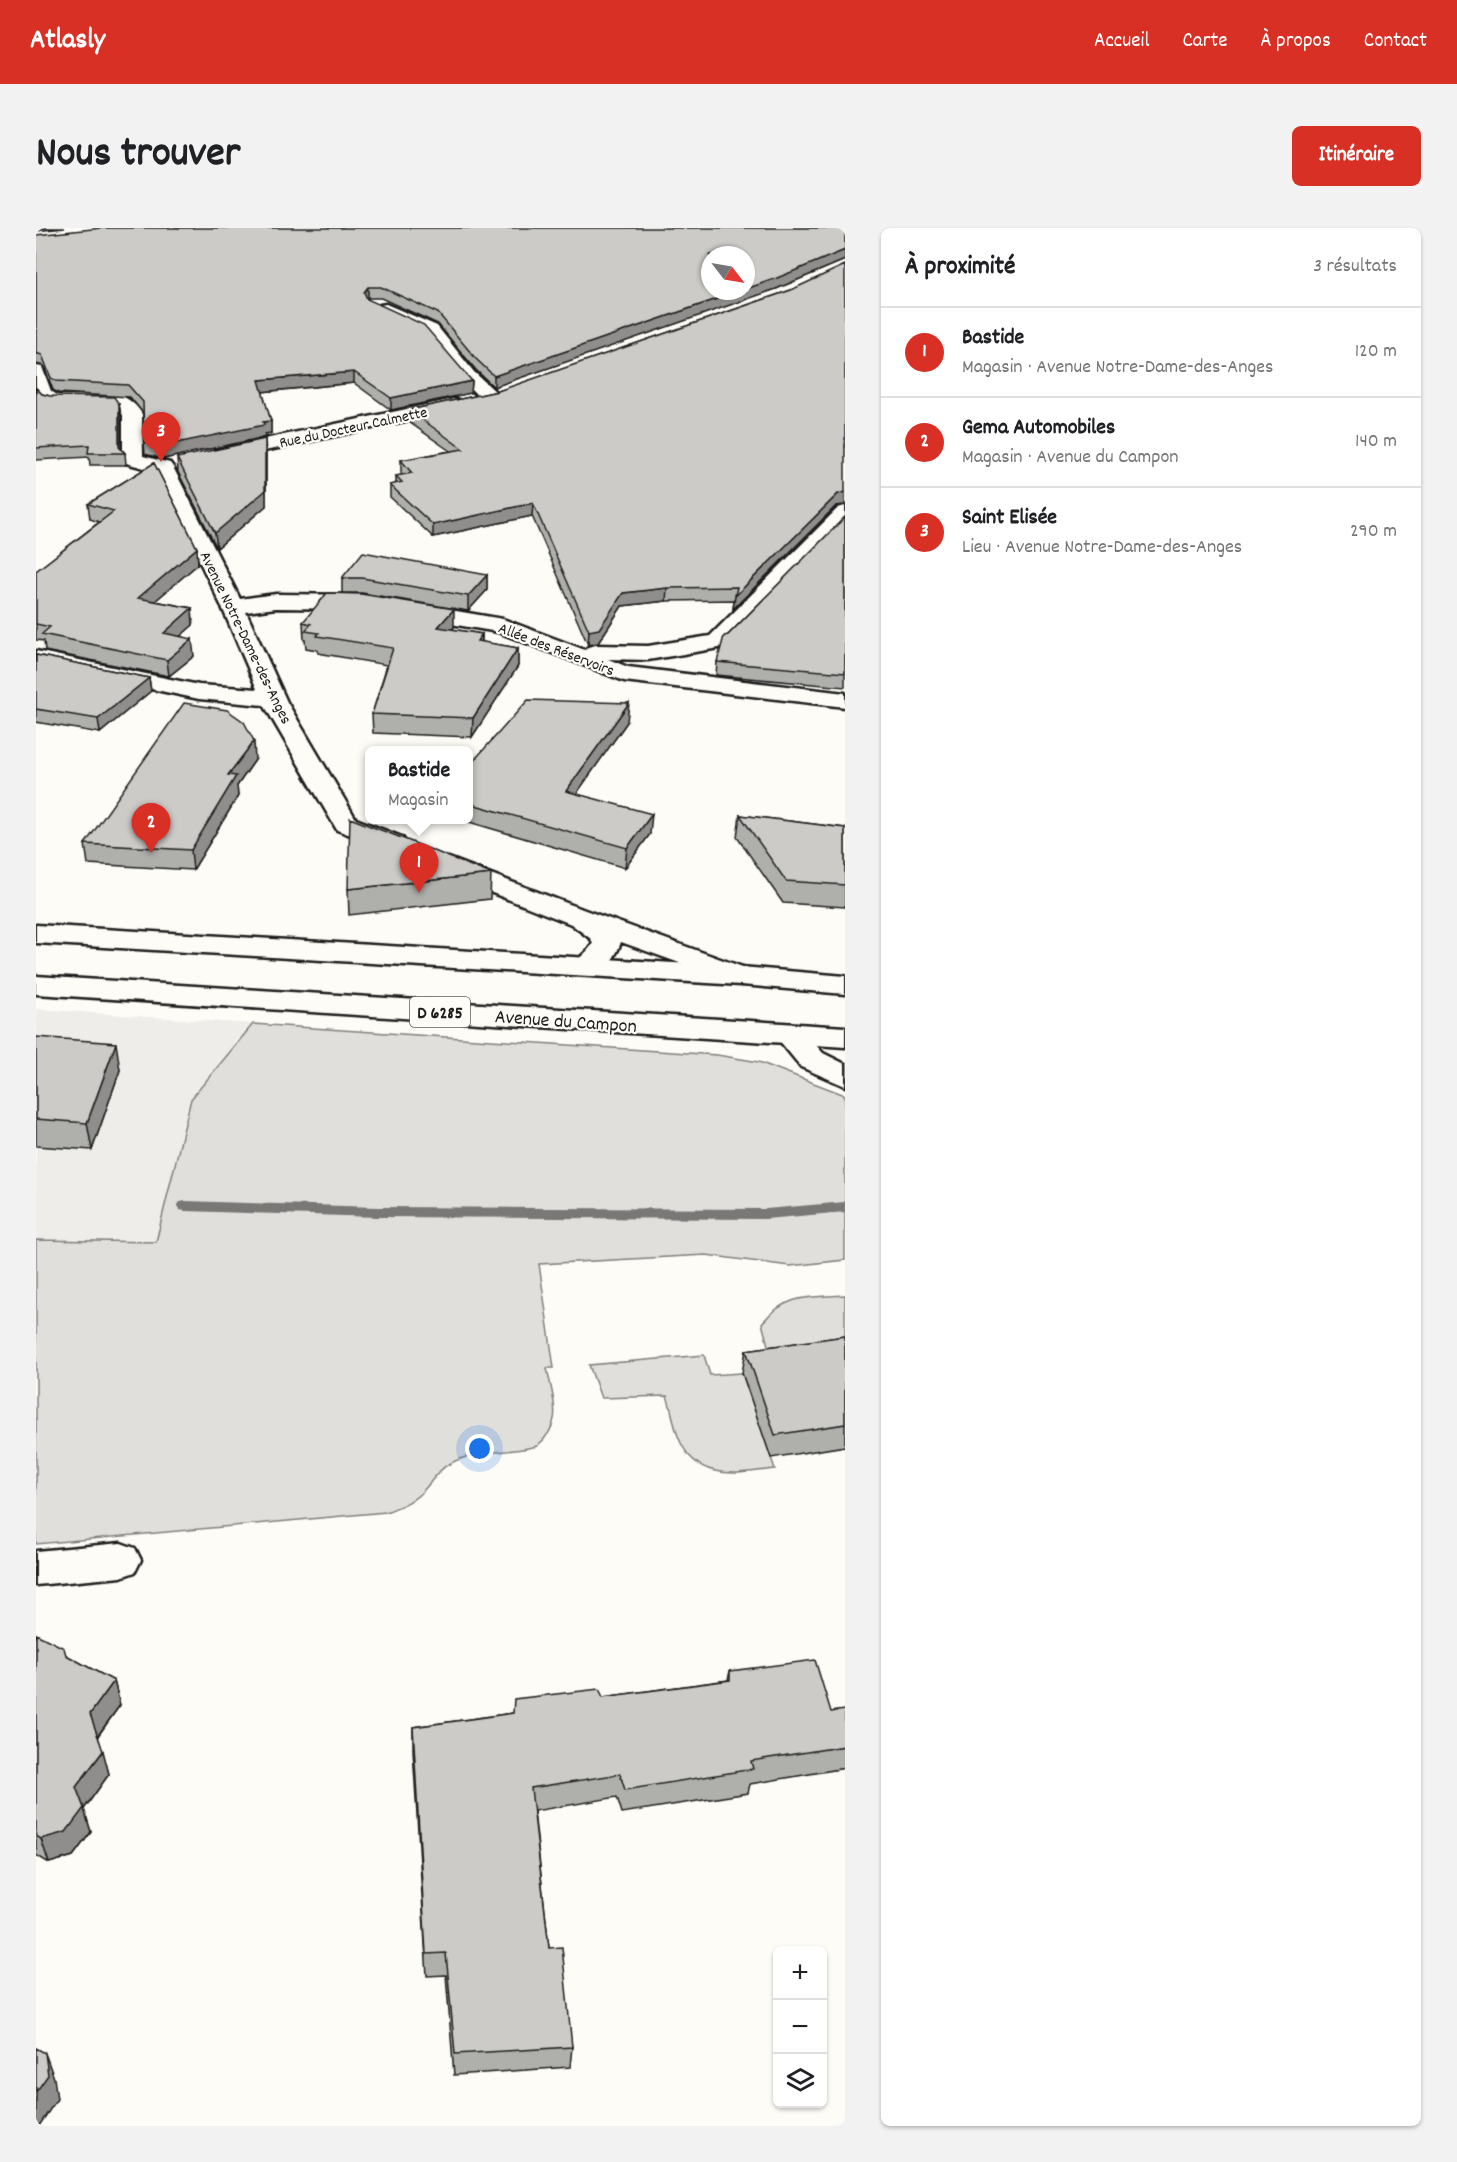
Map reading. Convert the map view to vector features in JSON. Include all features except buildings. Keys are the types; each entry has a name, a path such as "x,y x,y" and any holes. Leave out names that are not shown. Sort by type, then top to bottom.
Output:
{"street":[{"path":"374,304 431,330 468,376 490,397"},
{"name":"Avenue Notre-Dame-des-Anges","path":"38,386 52,400 121,402 134,414 133,459 175,465 273,698 346,824 411,850"},
{"name":"Rue du Docteur Calmette","path":"209,457 490,397 511,389"},
{"path":"571,651 648,653 717,642 845,512"},
{"name":"Allée des Réservoirs","path":"233,607 276,601 362,602 503,626 571,651 624,674 845,700"},
{"path":"36,658 199,692 273,698"},
{"path":"433,859 575,916 741,976"},
{"path":"575,916 596,927 604,935 607,943 600,958 586,967"},
{"path":"36,934 741,976 845,985"},
{"name":"Avenue du Campon","path":"36,985 845,1037"},
{"path":"789,1034 812,1060 845,1076"},
{"path":"36,1568 121,1560"}],"shaded area":[{"path":"36,1009 253,1024 191,1099 156,1242 36,1240"},
{"path":"253,1024 717,1055 759,1062 845,1095 845,1260 790,1266 706,1255 539,1264 554,1368 547,1368 555,1410 551,1428 537,1446 471,1456 451,1463 442,1469 414,1499 386,1512 36,1544 36,1240 156,1242 191,1099"},
{"path":"845,1295 845,1357 774,1368 762,1323 771,1313 780,1306 799,1299"},
{"path":"704,1355 710,1375 742,1373 775,1469 731,1473 706,1468 685,1451 676,1431 667,1396 601,1398 589,1365"}],"waterway":[{"path":"185,1206 377,1212 766,1214 845,1207"}],"place":[{"name":"Saint Elisée","path":"161,462"},
{"name":"Gema Automobiles","path":"151,853"},
{"name":"Bastide","path":"419,893"}]}
